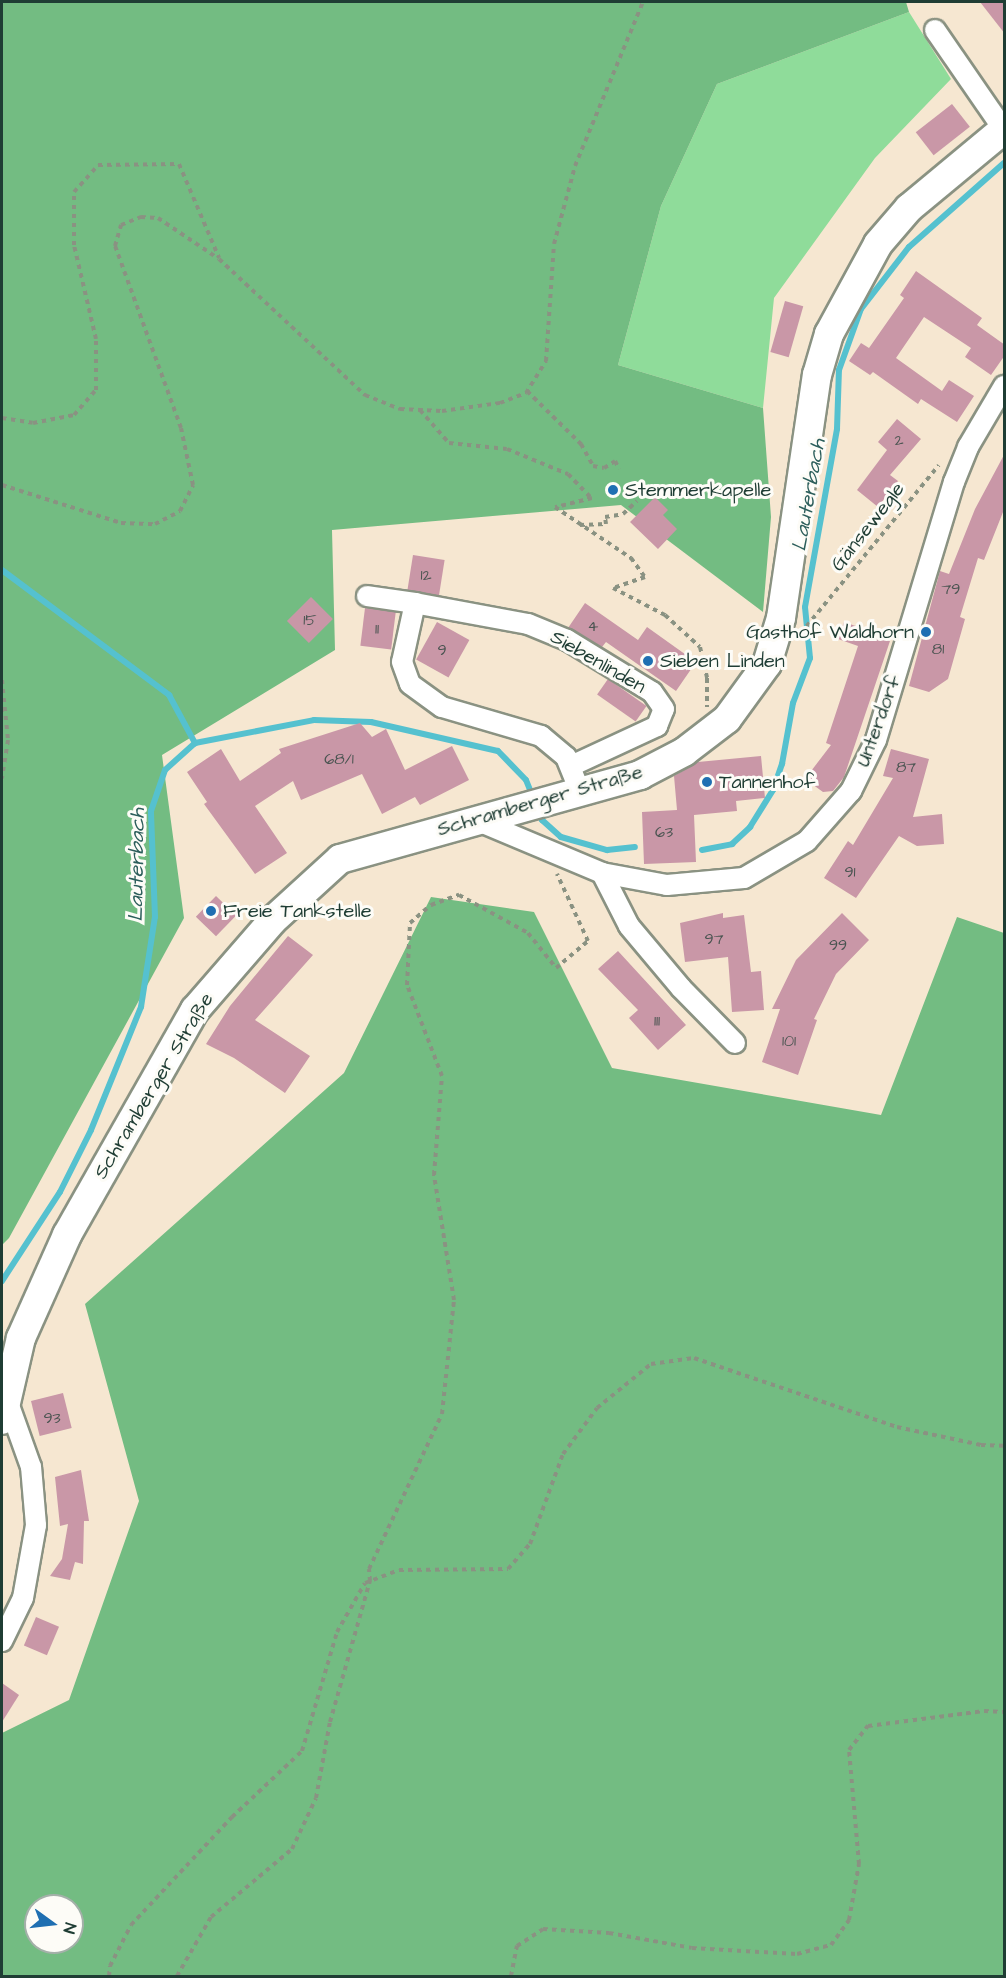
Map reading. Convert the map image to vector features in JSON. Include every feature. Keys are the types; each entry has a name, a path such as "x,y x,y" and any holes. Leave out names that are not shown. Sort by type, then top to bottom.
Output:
{"main road":[{"name":"Schramberger Straße","path":"4,1408 21,1338 67,1235 172,1047 218,980 272,921 340,859 517,808 568,786 640,775 684,752 727,719 767,664 781,618 817,375 829,334 852,285 878,244 909,207 1004,129"}],"street":[{"name":"Schramberger Straße","path":"935,30 1004,129"},
{"name":"Unterdorf","path":"473,819 602,873 667,885 744,878 807,841 852,791 880,729 954,482 968,447 1005,386"},
{"name":"Siebenlinden","path":"367,597 415,603 528,624 567,640 652,692 664,709 657,726 568,786"},
{"path":"415,603 402,662 410,684 442,707 541,736 566,757 568,786"},
{"path":"602,873 629,926 681,988 735,1043"},
{"name":"Schramberger Straße","path":"2,1641 23,1598 36,1525 31,1467 4,1408"}],"path":[{"path":"2,485 121,523 155,524 180,511 193,485 181,428 115,246 121,225 141,217 158,218 219,259 365,395 400,409 420,410 500,403 527,391 546,361 554,244 575,166 643,2"},
{"path":"2,418 33,423 74,415 96,390 96,339 74,246 74,192 98,165 179,164 219,259"},
{"path":"527,391 581,444 593,465 604,468 615,461 619,469"},
{"path":"420,410 449,443 507,449 568,474 592,498 555,507 631,558 645,577 613,588 665,615 700,647 707,678 707,734"},
{"name":"Gänsewegle","path":"800,634 920,486 944,460 968,447"},
{"path":"579,525 606,524 605,518 623,514 637,501"},
{"path":"2,680 8,740 2,779"},
{"path":"177,1977 211,1917 292,1849 316,1798 330,1722 370,1581 369,1569 442,1414 454,1300 434,1174 442,1076 407,985 410,923 431,905 459,895 528,933 556,968 588,941 546,849"},
{"path":"108,1977 110,1966 131,1925 232,1817 302,1751 337,1632 365,1583 399,1570 508,1569 530,1544 563,1454 597,1408 651,1364 694,1358 897,1427 981,1445 1005,1446"},
{"path":"511,1977 517,1946 543,1929 609,1933 692,1948 797,1954 831,1945 849,1920 859,1864 849,1750 868,1726 984,1711 1005,1712"}],"green space":[{"path":"2,2 906,2 909,12 717,84 661,206 618,365 763,408 771,517 763,612 621,505 332,530 335,650 162,755 184,918 9,1238 2,1245"},
{"path":"909,12 951,79 875,158 774,298 763,408 618,365 661,206 717,84"},
{"path":"431,897 534,912 612,1068 881,1115 957,917 1004,933 1004,1976 2,1976 2,1733 69,1700 139,1501 85,1304 344,1073"}],"building":[{"path":"980,2 1005,2 1005,34"},
{"path":"952,104 970,127 934,155 916,132"},
{"path":"916,271 982,318 977,325 1005,345 1005,355 991,375 965,357 971,348 924,317 896,358 942,391 949,380 974,396 957,422 921,399 918,404 873,372 870,375 849,361 861,343 869,348 904,298 900,295"},
{"path":"785,301 803,306 789,357 770,352"},
{"path":"897,419 921,439 890,475 898,481 878,507 857,490 887,450 878,442"},
{"path":"1005,453 1005,507 984,560 978,558 960,617 965,619 948,679 929,692 909,686 940,571 949,574 975,509"},
{"path":"655,497 668,510 663,515 677,529 658,549 630,522"},
{"path":"413,555 445,560 439,596 407,591"},
{"path":"311,597 333,619 309,643 287,621"},
{"path":"585,603 638,640 647,627 696,662 676,691 606,642 602,647 568,628"},
{"path":"365,608 396,612 391,649 360,646"},
{"path":"437,622 469,640 449,678 416,660"},
{"path":"844,622 867,630 866,634 890,641 844,777 833,791 823,792 805,779 831,745 826,743 858,646 838,639"},
{"path":"608,679 647,706 636,722 597,695"},
{"path":"360,723 372,737 386,729 405,770 452,746 469,780 420,805 415,797 382,814 362,774 301,800 293,781 255,806 287,853 255,874 204,804 207,802 187,772 221,749 240,781 281,753 279,749"},
{"path":"891,749 929,759 913,817 942,814 944,844 917,846 899,836 856,898 824,878 848,841 853,845 893,778 883,776"},
{"path":"761,756 765,798 736,801 737,811 694,815 696,862 644,864 642,812 677,810 674,776 698,762"},
{"path":"216,896 236,915 216,936 196,917"},
{"path":"723,913 723,918 744,915 751,972 761,971 764,1010 732,1012 728,957 685,962 680,923"},
{"path":"842,913 869,940 836,974 814,1019 817,1020 798,1075 762,1062 780,1009 772,1009 796,960"},
{"path":"288,936 313,955 255,1020 310,1056 285,1093 234,1058 206,1044 230,1006"},
{"path":"618,951 686,1025 658,1050 629,1018 638,1010 598,969"},
{"path":"63,1393 72,1428 40,1436 31,1401"},
{"path":"81,1470 89,1521 84,1521 83,1564 75,1562 70,1580 50,1576 62,1559 68,1524 60,1526 55,1477"},
{"path":"36,1617 59,1627 47,1655 24,1646"},
{"path":"2,1683 19,1695 2,1722"}],"waterway":[{"name":"Lauterbach","path":"702,850 732,844 750,827 773,790 782,764 793,703 810,658 805,607 837,429 839,370 861,309 909,247 1004,163"},
{"path":"2,570 169,695 195,743"},
{"name":"Lauterbach","path":"2,1281 60,1192 91,1130 141,1007 155,917 151,811 165,770 195,743 314,720 371,722 498,751 526,780 533,797"},
{"name":"Lauterbach","path":"538,812 542,820 561,837 607,850 635,847"}],"place":[{"name":"Stemmerkapelle","path":"613,490"},
{"name":"Gasthof Waldhorn","path":"926,632"},
{"name":"Sieben Linden","path":"648,661"},
{"name":"Tannenhof","path":"707,782"},
{"name":"Freie Tankstelle","path":"211,911"}]}
